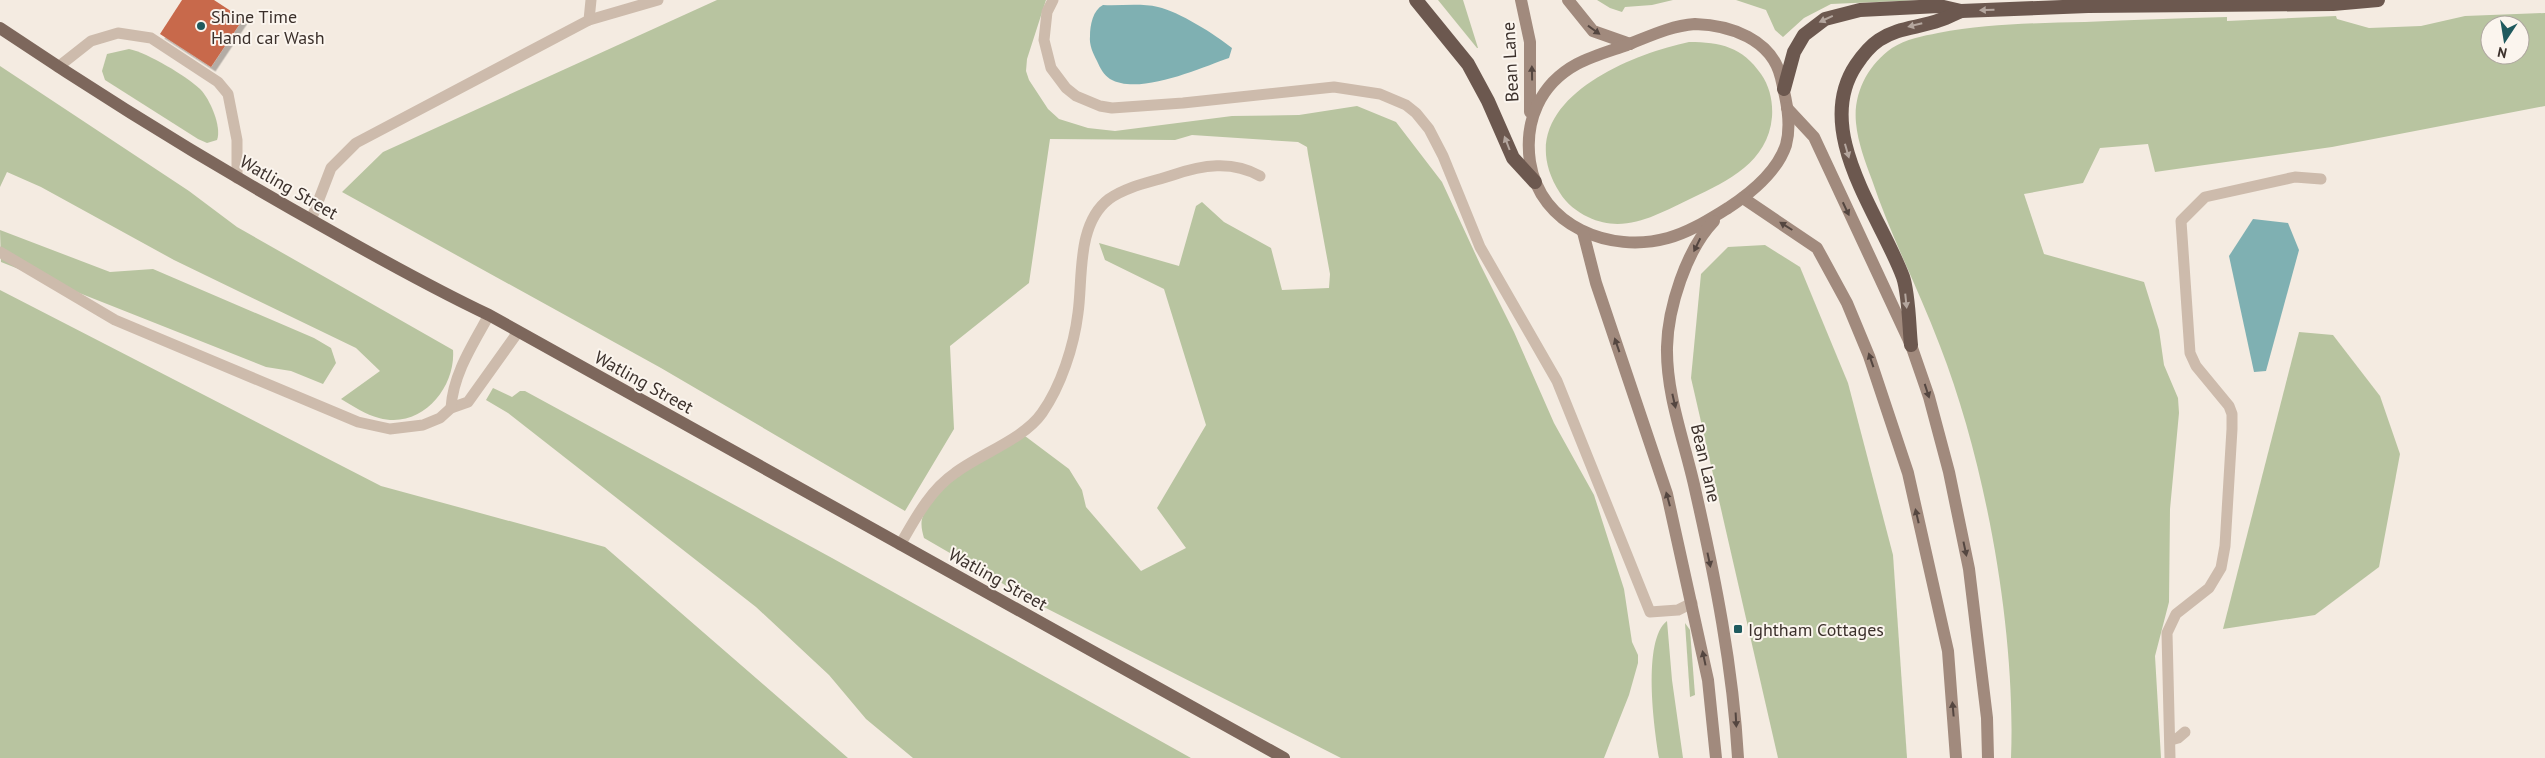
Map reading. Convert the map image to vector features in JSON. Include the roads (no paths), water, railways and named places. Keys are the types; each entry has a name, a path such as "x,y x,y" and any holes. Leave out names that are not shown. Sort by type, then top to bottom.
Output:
{"highway":[{"path":"1416,0 1468,64 1488,101 1513,158 1535,182"},
{"path":"1784,89 1798,43 1814,26 1825,19 1849,12 1874,8 1939,6 1961,10 2088,6 2333,4 2378,0"},
{"path":"1911,345 1904,279 1850,159 1841,122 1843,97 1855,66 1877,41 1897,31 1939,21 1961,10"}],"main road":[{"name":"Bean Lane","path":"1521,0 1530,42 1532,90 1529,154 1535,182"},
{"path":"1568,0 1593,31 1630,44"},
{"path":"1530,122 1541,96 1567,71 1585,60 1630,44 1659,31 1684,25 1706,24 1725,27 1750,38 1769,53 1778,66 1787,108 1788,134 1782,153 1763,180 1743,198 1695,228 1652,242 1617,242 1583,232 1569,223 1551,207 1535,182"},
{"name":"Watling Street","path":"0,28 159,132 237,178 437,291 489,315 1284,757"},
{"path":"1787,108 1814,136 1911,345 1929,397 1949,472 1969,568 1988,718 1988,758"},
{"path":"1743,198 1817,248 1847,303 1869,356 1908,473 1948,652 1956,758"},
{"name":"Bean Lane","path":"1738,758 1735,708 1725,636 1695,489 1673,395 1667,347 1675,296 1701,238 1712,223 1743,198"},
{"path":"1583,232 1596,284 1667,494 1708,680 1716,758"}],"lane":[{"path":"589,20 591,0"},
{"path":"311,220 331,168 356,143 589,20 658,0"},
{"path":"1053,0 1047,12 1044,40 1051,68 1071,92 1100,106 1112,108 1183,104 1334,87 1380,94 1412,109 1437,143 1478,243 1557,381 1650,612 1678,610 1692,603"},
{"path":"58,67 91,41 118,33 151,38 218,82 228,94 237,140 237,178"},
{"path":"900,545 922,509 944,482 963,467 1021,432 1043,412 1061,374 1078,315 1081,263 1086,238 1096,217 1108,200 1123,192 1189,170 1218,165 1248,169 1260,176"},
{"path":"2170,758 2167,633 2176,614 2209,588 2221,568 2225,546 2232,429 2232,414 2229,406 2200,371 2190,353 2181,221 2205,196 2295,177 2320,179"},
{"path":"0,252 114,320 368,426 390,429 423,425 440,418 451,408 468,402 518,332"},
{"path":"451,408 452,392 465,359 489,315"},
{"path":"2171,740 2178,738 2185,732"}],"water":[{"path":"1103,5 1151,6 1176,13 1207,30 1232,48 1229,58 1186,74 1153,82 1122,83 1110,79 1099,66 1090,43 1093,18 1097,10"},
{"path":"2253,219 2288,223 2299,250 2266,371 2254,372 2229,256"}],"place":[{"name":"Shine Time Hand car Wash","path":"201,26"},
{"name":"Ightham Cottages","path":"1738,629"}]}
